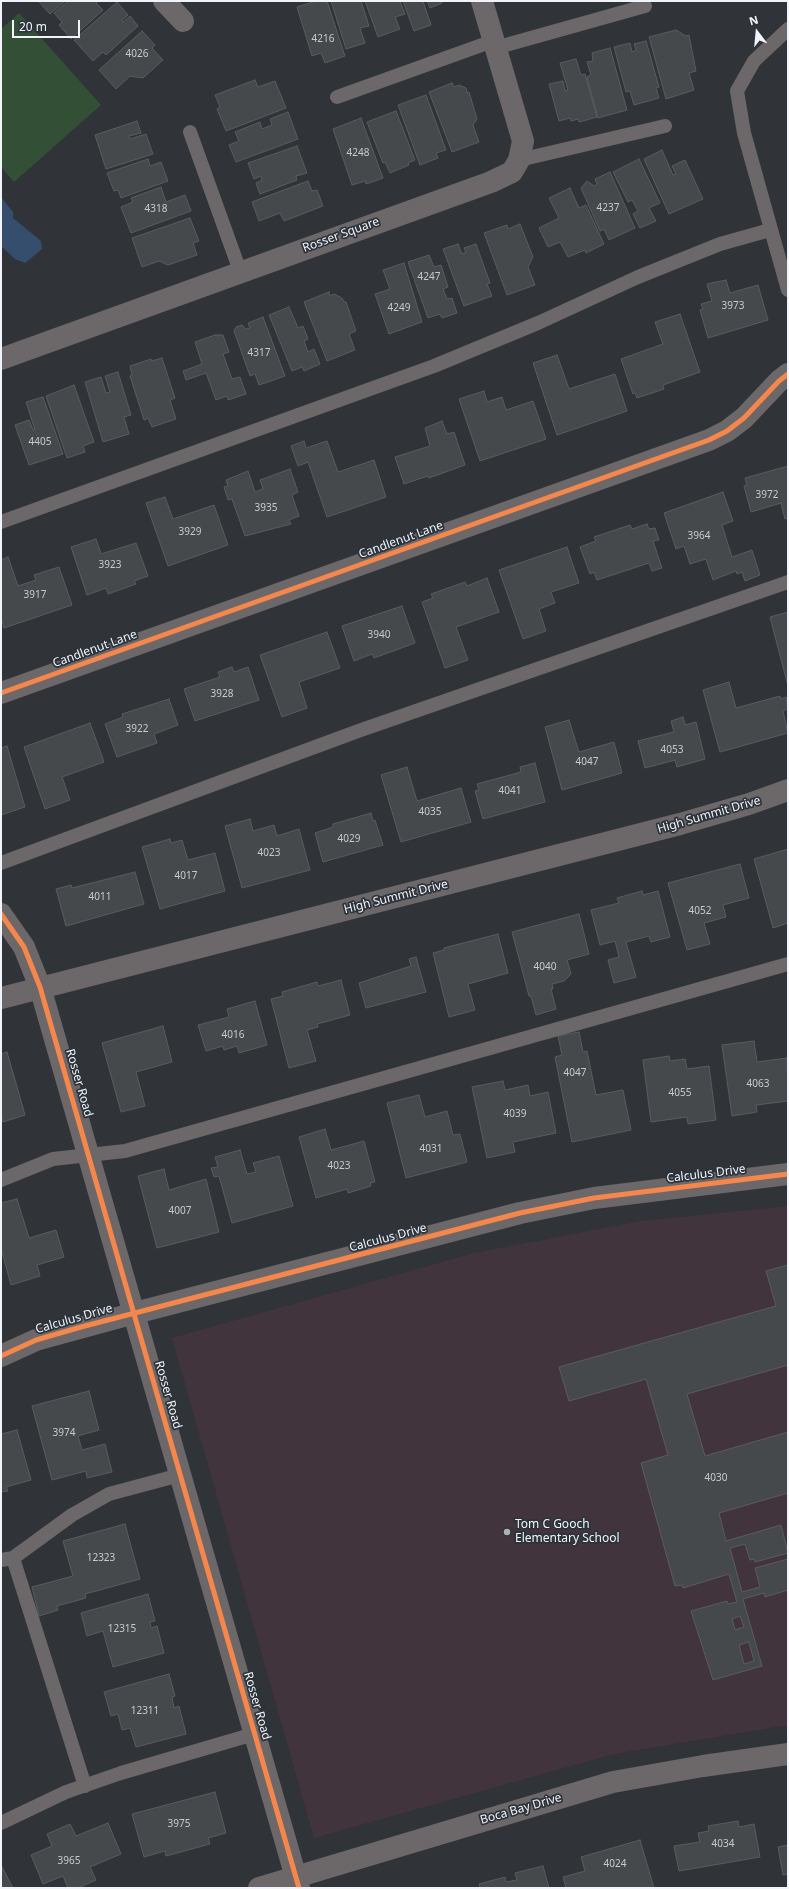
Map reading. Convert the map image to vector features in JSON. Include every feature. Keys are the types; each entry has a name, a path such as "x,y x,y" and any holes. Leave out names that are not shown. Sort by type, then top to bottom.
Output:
{"street":[{"path":"164,1 183,21"},
{"name":"Rosser Square","path":"1,359 240,271 491,182 512,172 519,160 523,141 482,1"},
{"name":"Candlenut Lane","path":"1,693 709,440 727,431 744,418 779,381 788,374"},
{"name":"High Summit Drive","path":"1,998 680,824 749,804 788,790"},
{"name":"Rosser Road","path":"1,914 24,947 40,987 90,1154 297,1882"},
{"name":"Calculus Drive","path":"1,1356 36,1340 520,1213 594,1198 788,1174"},
{"name":"Boca Bay Drive","path":"259,1888 297,1882 613,1782 703,1766 788,1754"}],"lane":[{"path":"337,96 494,45 645,6"},
{"path":"788,29 754,61 737,91 744,133 788,290"},
{"path":"519,160 665,126"},
{"path":"190,132 240,271"},
{"path":"1,522 434,366 538,323 638,277 720,244 770,230"},
{"path":"1,863 361,730 788,582"},
{"path":"1,1180 53,1159 125,1151 788,964"},
{"path":"85,1786 7,1559 72,1515 109,1494 180,1474"},
{"path":"1,1823 66,1792 121,1773 254,1734"}],"shaded area":[{"name":"Tom C Gooch Elementary School","path":"788,1206 788,1725 614,1754 314,1838 172,1338 474,1253 641,1221"}],"green space":[{"path":"19,13 101,105 14,182 1,167 1,29"}],"water":[{"path":"1,197 13,212 13,218 41,241 42,249 25,263 15,259 1,246"}],"building":[{"path":"38,1 65,1 50,14"},
{"path":"68,1 99,1 96,3 103,10 71,39 59,25 62,22 54,13"},
{"path":"316,1 327,1 345,56 325,63 321,53 312,56 297,7"},
{"path":"331,1 361,1 369,26 360,28 365,43 346,49"},
{"path":"365,1 400,1 405,14 395,17 400,29 378,37"},
{"path":"403,1 423,1 431,25 414,31"},
{"path":"427,1 441,1 442,3 430,8"},
{"path":"117,2 128,15 122,20 123,22 130,16 138,26 106,55 103,52 93,61 74,40"},
{"path":"676,30 686,36 689,35 696,71 689,73 694,90 666,99 649,37"},
{"path":"142,31 155,45 152,48 163,60 143,78 130,76 116,89 99,70"},
{"path":"646,41 659,87 656,88 659,98 634,105 630,91 626,92 614,47 630,43 632,52 636,50 634,44"},
{"path":"610,48 627,110 598,118 587,77 591,75 587,62 593,61 592,53"},
{"path":"576,59 581,75 585,74 597,117 579,122 578,119 571,121 570,118 559,121 549,84 563,81 565,91 568,90 560,63"},
{"path":"255,80 258,87 275,81 286,108 226,131 217,109 220,107 215,95"},
{"path":"452,83 454,87 459,85 466,88 467,93 469,92 477,119 473,125 479,142 452,152 429,92"},
{"path":"426,95 446,150 436,153 438,158 420,165 398,105"},
{"path":"396,111 415,160 408,163 409,165 390,173 385,162 383,163 367,122"},
{"path":"288,112 298,139 236,162 229,145 239,141 235,132 260,122 262,129 272,125 270,119"},
{"path":"361,118 383,178 366,184 365,181 352,185 333,129"},
{"path":"137,121 141,133 129,136 130,139 146,134 153,154 106,169 95,135"},
{"path":"297,146 307,173 296,176 297,180 260,194 256,183 262,180 261,176 254,179 248,163"},
{"path":"662,150 673,175 676,174 672,166 685,160 703,199 669,214 644,159"},
{"path":"148,159 150,166 161,162 168,181 121,198 118,190 114,191 107,173"},
{"path":"639,159 660,203 649,208 656,221 640,228 633,214 638,211 632,200 628,202 613,172"},
{"path":"610,172 635,228 609,240 604,229 600,231 581,188 587,181 594,186 597,184 595,179"},
{"path":"308,181 312,191 317,190 323,206 284,221 280,213 259,221 252,202"},
{"path":"161,187 166,202 185,195 191,211 131,233 121,207 133,202 131,198"},
{"path":"570,188 579,208 586,205 604,244 586,253 585,250 568,257 560,242 548,247 539,228 559,218 549,198"},
{"path":"190,218 199,241 193,243 197,255 168,265 159,261 142,267 132,238"},
{"path":"520,224 533,257 528,267 535,285 507,295 484,233 507,225 508,229"},
{"path":"458,244 462,254 466,252 464,248 476,244 490,283 487,284 492,296 464,306 443,249"},
{"path":"429,255 434,267 441,265 448,287 443,289 447,299 452,298 457,313 442,318 440,314 428,318 408,262"},
{"path":"404,263 422,322 389,334 375,294 390,289 383,270"},
{"path":"726,280 730,293 758,285 768,320 708,338 700,310 703,309 701,304 712,301 707,284"},
{"path":"329,292 330,296 334,294 346,302 356,331 349,334 355,350 327,361 304,302"},
{"path":"289,307 298,328 303,326 308,339 304,341 308,352 314,349 320,364 304,371 302,367 292,371 269,315"},
{"path":"680,314 700,372 663,385 664,389 637,398 635,393 633,394 621,359 663,344 655,322"},
{"path":"263,317 285,376 259,385 255,374 250,376 234,331 236,327 242,325 246,329 250,328 248,323"},
{"path":"215,335 223,335 229,352 223,354 232,379 240,377 246,394 228,400 227,396 216,400 206,373 186,380 183,371 202,364 195,342"},
{"path":"557,355 569,389 615,374 627,411 557,435 533,363"},
{"path":"162,358 175,398 170,400 176,419 152,427 148,418 144,420 130,376 132,375 130,366 151,359 152,361"},
{"path":"118,372 131,415 124,417 129,434 103,442 85,382 101,377 106,393 110,392 105,376"},
{"path":"74,385 94,442 83,446 85,452 67,458 46,396"},
{"path":"484,391 487,402 502,397 506,410 533,401 546,439 480,461 459,399"},
{"path":"43,397 63,454 29,465 15,425 29,420 33,430 35,430 26,402"},
{"path":"442,421 447,434 454,432 465,465 429,478 428,476 404,484 395,457 430,446 425,428"},
{"path":"304,441 306,448 327,441 338,472 374,460 386,497 327,517 308,462 298,466 291,446"},
{"path":"788,466 788,518 785,519 781,503 751,512 744,486 747,485 745,478"},
{"path":"290,469 298,492 292,495 299,516 289,520 291,524 245,536 232,499 228,500 224,487 228,486 226,480 248,471 255,492 263,489 260,480"},
{"path":"723,492 733,521 722,525 732,557 752,550 760,575 745,581 742,572 737,574 736,571 713,580 706,559 690,564 684,546 676,549 664,513"},
{"path":"165,497 173,519 214,505 228,545 168,566 146,503"},
{"path":"647,524 649,529 655,528 659,540 653,541 662,568 652,571 649,563 597,580 594,572 590,574 580,547 596,541 594,537 630,525 632,529"},
{"path":"96,539 101,554 136,543 148,576 134,581 136,584 108,594 106,588 87,595 71,547"},
{"path":"567,547 579,583 551,592 555,603 539,609 546,631 523,639 499,570"},
{"path":"8,557 18,586 36,580 34,575 59,567 72,605 4,628 1,618 1,560"},
{"path":"487,578 499,612 456,627 468,660 445,668 422,602 433,598 431,594 465,582 467,586"},
{"path":"402,606 415,643 374,658 372,654 354,661 342,626"},
{"path":"788,612 788,686 770,617"},
{"path":"327,632 340,668 299,682 307,708 282,717 260,655"},
{"path":"232,667 234,672 248,667 259,700 195,721 184,689 220,677 218,672"},
{"path":"729,682 736,708 780,696 781,699 786,697 788,709 783,711 788,733 720,752 703,690"},
{"path":"169,699 178,725 154,734 157,743 117,757 105,724 123,717 122,714"},
{"path":"683,717 685,725 696,722 705,759 677,767 675,760 645,768 638,741 674,732 671,721"},
{"path":"569,720 579,752 614,742 622,773 562,790 545,727"},
{"path":"90,723 104,762 62,777 70,800 45,809 24,747"},
{"path":"7,746 25,807 1,815 1,748"},
{"path":"535,763 545,802 483,819 475,791 479,790 477,784 521,772 520,767"},
{"path":"407,767 417,801 461,788 471,822 401,842 381,775"},
{"path":"371,813 373,821 375,820 383,845 323,862 315,833 333,827 333,824"},
{"path":"250,819 253,831 274,825 277,836 299,829 310,870 242,888 225,826"},
{"path":"170,839 171,843 182,840 188,860 215,853 225,891 160,909 142,847"},
{"path":"788,849 788,923 773,928 754,859"},
{"path":"740,864 749,898 723,905 726,917 704,923 710,944 687,950 668,883"},
{"path":"135,872 144,904 66,926 56,889 71,885 72,888"},
{"path":"642,891 643,895 658,891 670,937 651,942 649,936 626,942 636,977 614,983 608,960 619,957 615,941 600,945 591,910 619,903 617,898"},
{"path":"579,914 589,954 567,960 571,974 564,981 552,984 553,989 551,989 556,1009 536,1015 531,996 529,996 512,932"},
{"path":"498,934 508,973 468,984 475,1010 449,1017 433,953 444,950 444,948"},
{"path":"416,957 426,992 366,1008 359,983 411,966 409,959"},
{"path":"341,980 350,1015 317,1024 318,1027 307,1030 316,1061 289,1068 271,999 283,996 282,992 317,982 318,986"},
{"path":"255,1001 267,1045 239,1053 237,1046 224,1050 223,1046 206,1051 198,1025 229,1017 227,1009"},
{"path":"163,1026 172,1062 136,1072 145,1106 121,1112 102,1043"},
{"path":"579,1032 583,1052 587,1051 596,1095 623,1090 631,1130 572,1142 555,1057 562,1055 558,1036"},
{"path":"754,1041 757,1062 787,1058 788,1101 756,1105 757,1112 732,1116 722,1045"},
{"path":"7,1052 25,1115 3,1122 1,1114 1,1054"},
{"path":"669,1056 670,1061 685,1059 687,1069 709,1066 716,1120 688,1124 687,1117 651,1122 643,1060"},
{"path":"503,1081 505,1090 528,1085 530,1096 548,1092 556,1133 513,1142 515,1152 487,1158 472,1087"},
{"path":"419,1095 425,1117 447,1111 453,1135 460,1134 467,1162 406,1178 387,1103"},
{"path":"325,1129 331,1150 364,1141 375,1182 370,1183 371,1186 348,1193 347,1189 316,1198 299,1137"},
{"path":"240,1150 247,1174 256,1172 253,1163 279,1156 293,1206 232,1223 219,1176 214,1177 211,1168 218,1167 215,1157"},
{"path":"164,1169 169,1190 206,1179 219,1232 157,1248 138,1176"},
{"path":"17,1199 29,1238 56,1230 64,1257 37,1265 40,1276 11,1285 1,1248 1,1203"},
{"path":"788,1265 788,1365 687,1394 705,1456 788,1432 788,1493 719,1513 726,1541 781,1525 788,1553 755,1562 754,1559 750,1560 745,1544 730,1548 742,1592 760,1587 755,1568 788,1559 788,1590 765,1597 764,1593 743,1599 762,1666 713,1680 691,1611 727,1601 728,1604 737,1602 729,1574 683,1588 682,1585 675,1586 641,1463 668,1455 646,1379 569,1401 559,1367 776,1306 766,1271","holes":["740,1616 744,1627 735,1630 732,1619","749,1642 754,1661 744,1664 739,1645"]},
{"path":"89,1391 99,1430 78,1436 82,1450 105,1444 112,1472 87,1478 86,1471 52,1480 32,1406"},
{"path":"17,1430 31,1480 6,1487 8,1491 1,1492 1,1434"},
{"path":"125,1524 140,1579 85,1594 86,1598 57,1606 58,1610 39,1616 32,1587 73,1576 63,1541"},
{"path":"148,1594 155,1621 150,1622 151,1628 157,1626 164,1653 113,1667 103,1631 87,1636 81,1613"},
{"path":"169,1674 175,1696 172,1697 174,1708 179,1706 186,1734 136,1747 130,1728 122,1730 118,1714 111,1716 104,1692"},
{"path":"215,1792 226,1833 208,1838 210,1844 166,1856 165,1851 144,1857 132,1814"},
{"path":"738,1821 739,1827 754,1824 760,1857 679,1871 674,1846 700,1842 698,1833 709,1831 708,1826"},
{"path":"108,1823 121,1854 90,1867 96,1880 78,1888 68,1888 63,1876 43,1884 31,1855 52,1846 47,1834 70,1824 76,1836"},
{"path":"640,1840 654,1888 566,1888 563,1877 585,1871 581,1857"},
{"path":"788,1845 788,1874 783,1875 778,1847"},
{"path":"543,1866 549,1888 480,1888 479,1884 505,1877 506,1882 517,1880 515,1873"},
{"path":"2,1867 13,1888 1,1888"}],"cycle path":[{"path":"1,693 709,440 727,431 744,418 779,381 788,374"},
{"path":"1,914 24,947 40,987 299,1888"},
{"path":"1,1356 36,1340 81,1327 520,1213 594,1198 788,1174"}],"place":[{"name":"Tom C Gooch Elementary School","path":"507,1532"}]}
